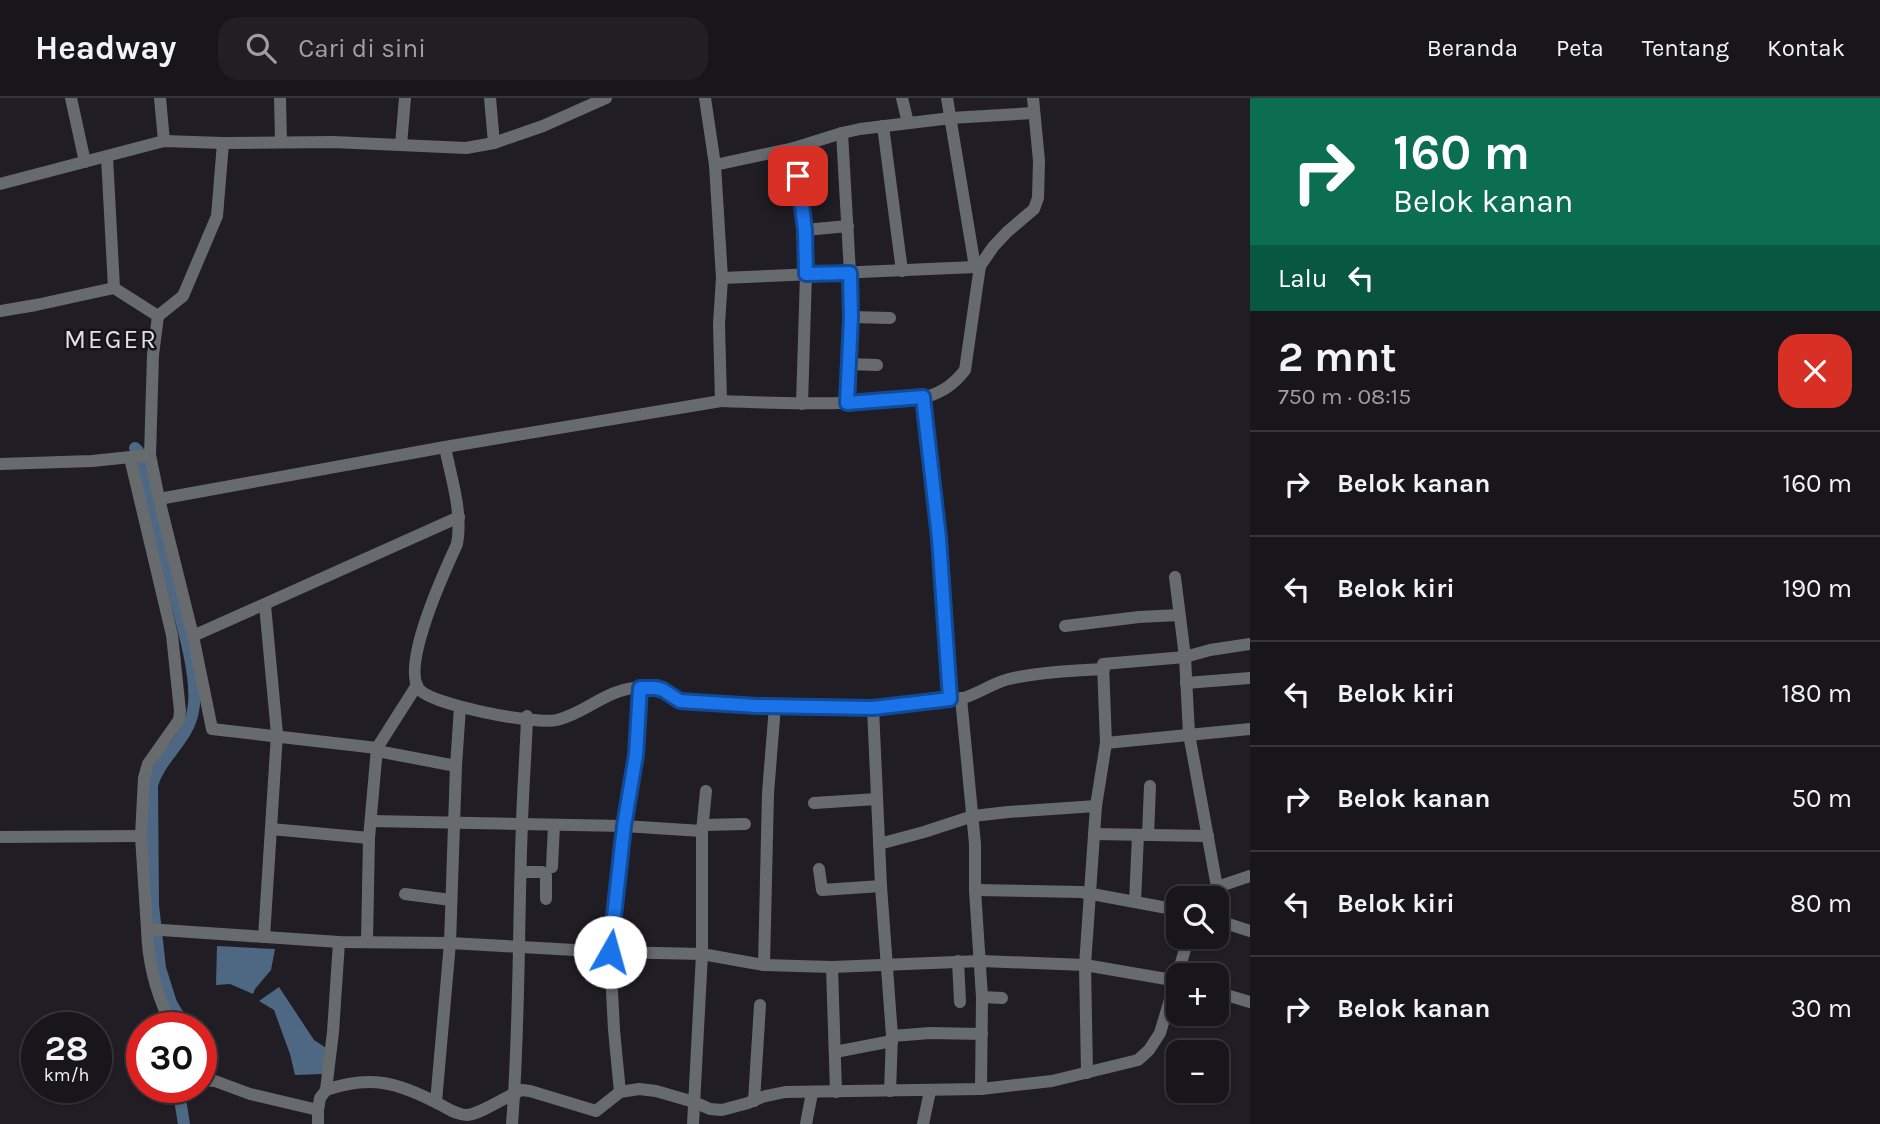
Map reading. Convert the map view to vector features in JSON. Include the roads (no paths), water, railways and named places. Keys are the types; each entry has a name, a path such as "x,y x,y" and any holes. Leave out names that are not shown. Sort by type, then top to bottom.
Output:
{"street":[{"path":"71,98 85,162"},
{"path":"160,98 164,141"},
{"path":"280,98 281,142"},
{"path":"401,145 405,98"},
{"path":"490,98 494,143"},
{"path":"0,184 164,141 334,142 466,148 494,143 543,126 606,98"},
{"path":"705,98 715,165 722,278 719,324 721,401"},
{"path":"902,98 908,123"},
{"path":"159,499 721,401 847,403 923,397 937,393 955,383 965,370 978,266 947,98"},
{"path":"722,278 978,266 1007,232 1034,209 1038,198 1039,161 1033,98"},
{"path":"715,165 794,149 842,133 883,126 951,118 1034,113"},
{"path":"883,126 902,271"},
{"path":"842,133 851,317 847,403"},
{"path":"223,143 216,216 183,296 158,316 153,355 149,455 193,636 212,729 377,749 456,766"},
{"path":"794,149 805,230 802,404"},
{"path":"107,157 114,288"},
{"path":"805,230 848,226"},
{"path":"0,311 114,288 158,316"},
{"path":"851,317 890,318"},
{"path":"848,364 877,365"},
{"path":"923,397 956,699 974,816 975,890 981,961 982,1089"},
{"path":"445,447 459,517 457,544 436,590 418,650 415,675 417,685 424,695 430,698 460,707 545,721 558,720 605,697 632,688 656,688 680,701 720,705 873,708 956,699 1009,679 1029,675 1104,669"},
{"path":"0,464 68,463 149,455"},
{"path":"130,458 172,635 180,711 175,727 153,755 145,772 141,836 147,929 155,984 165,1012"},
{"path":"193,636 459,517"},
{"path":"1175,577 1185,657 1189,734 1217,886"},
{"path":"264,937 276,735 265,605"},
{"path":"1065,626 1179,615"},
{"path":"1087,1073 1084,965 1096,806 1106,743 1103,664 1185,657 1250,644"},
{"path":"1186,683 1250,678"},
{"path":"367,941 369,838 377,749 417,685"},
{"path":"620,1093 610,952 624,826 636,755 640,688"},
{"path":"764,965 768,793 775,706"},
{"path":"436,1102 450,943 460,707"},
{"path":"873,708 881,887 892,1039 890,1091"},
{"path":"512,1124 527,717"},
{"path":"1106,743 1250,729"},
{"path":"1135,902 1150,786"},
{"path":"693,1124 702,954 706,791"},
{"path":"814,803 877,799"},
{"path":"879,844 974,816 1096,806"},
{"path":"371,821 703,828 745,824"},
{"path":"552,867 554,825"},
{"path":"271,829 369,838"},
{"path":"1094,834 1208,836"},
{"path":"0,836 141,836"},
{"path":"819,869 822,890 881,887"},
{"path":"521,872 542,872 546,875 546,899"},
{"path":"1220,886 1250,876"},
{"path":"975,890 1091,893 1166,908"},
{"path":"405,894 451,900"},
{"path":"1229,924 1250,931"},
{"path":"147,929 339,942 450,943 702,954 764,965 832,967 958,961 1084,965 1166,979"},
{"path":"318,1124 320,1098 326,1090 333,1032 339,942"},
{"path":"958,961 960,1002"},
{"path":"832,967 836,1092"},
{"path":"1229,996 1250,1002"},
{"path":"982,997 1002,998"},
{"path":"754,1101 760,1005"},
{"path":"326,1090 370,1081 390,1083 467,1115 522,1090 596,1118 620,1093 639,1089 656,1091 710,1109 722,1110 762,1097 785,1093 982,1089 1052,1081 1138,1060 1149,1050 1160,1032 1166,1013"},
{"path":"835,1052 930,1033 982,1034"},
{"path":"217,1082 250,1094 318,1110"},
{"path":"923,1124 930,1091"},
{"path":"806,1124 812,1093"}],"water":[{"path":"217,946 275,949 271,970 253,994 230,984 216,985"},
{"path":"279,987 314,1040 326,1048 323,1074 295,1075 274,1010 259,1001"}],"waterway":[{"path":"135,448 138,451 183,626 194,686 193,711 186,731 161,766 152,785 153,905 160,968 176,1012"},
{"path":"181,1103 184,1124"}],"district":[{"name":"MEGER","path":"111,339"}]}
